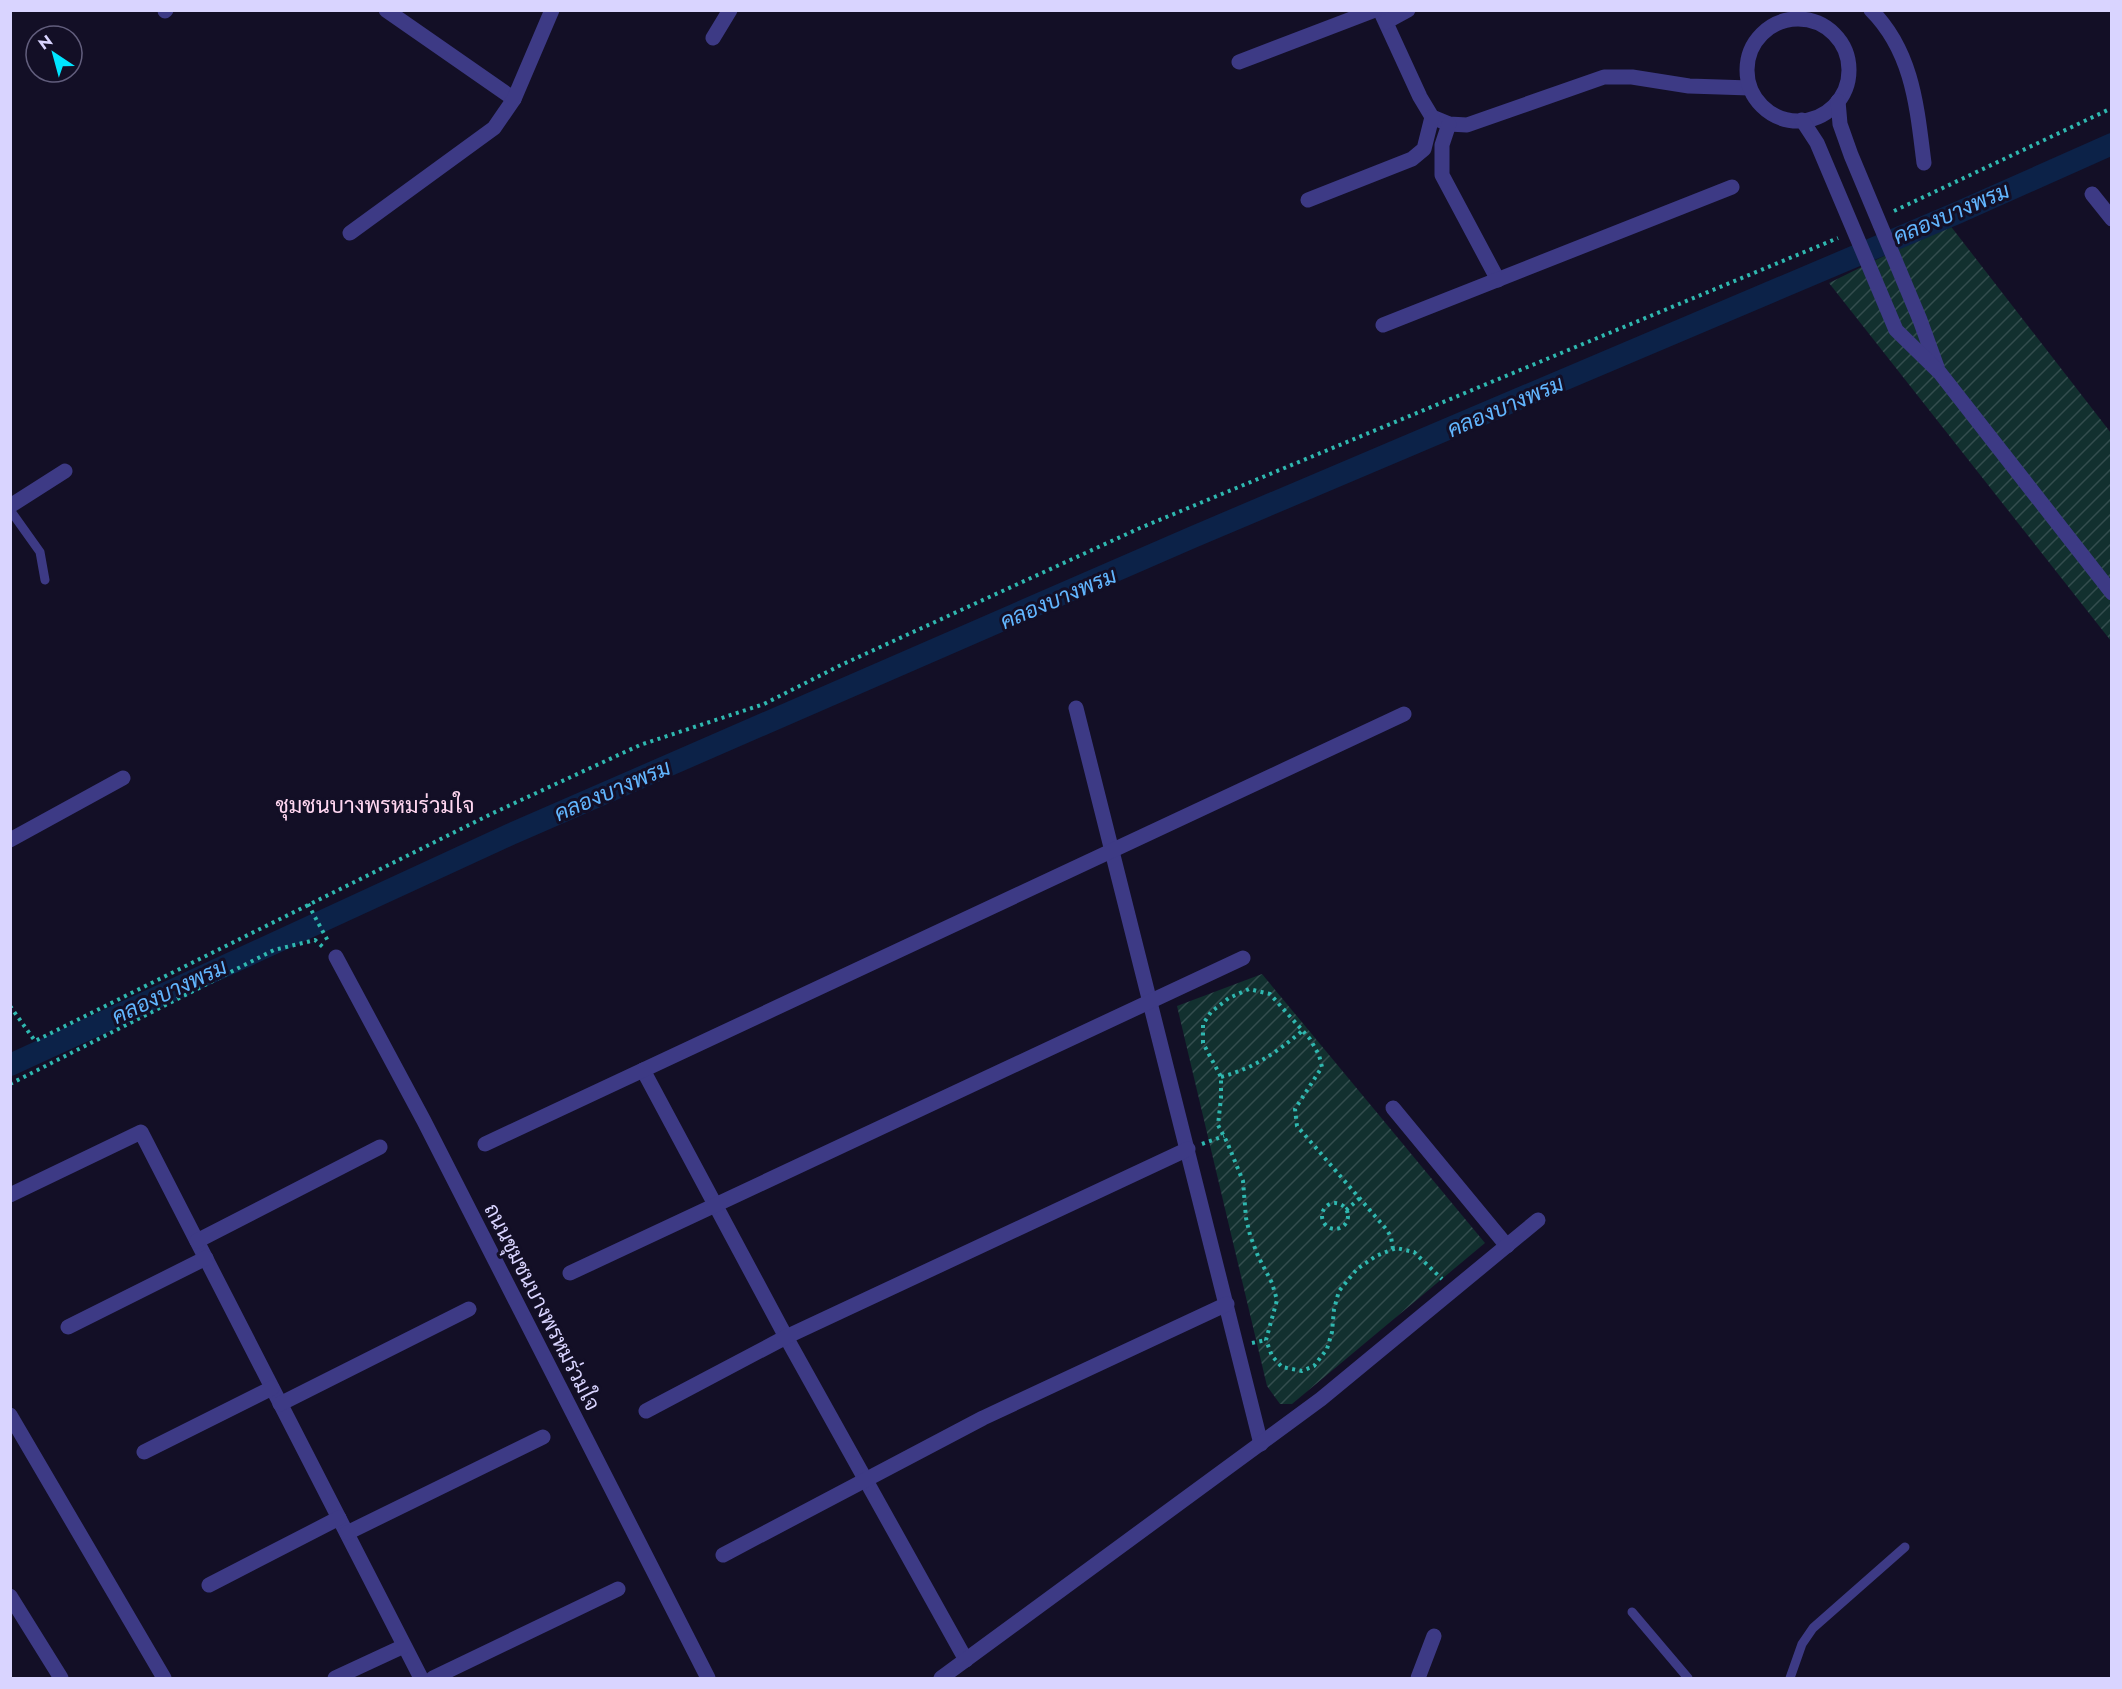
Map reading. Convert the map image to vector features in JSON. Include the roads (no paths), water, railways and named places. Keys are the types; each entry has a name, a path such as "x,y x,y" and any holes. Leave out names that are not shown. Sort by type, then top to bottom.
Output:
{"street":[{"path":"386,10 514,99"},
{"path":"350,233 494,128 514,99 552,10"},
{"path":"713,38 730,10"},
{"path":"1239,63 1375,10"},
{"path":"1408,10 1383,16 1420,98 1432,117 1449,124 1467,124 1604,77 1632,77 1689,86 1750,88"},
{"path":"1872,10 1898,46 1916,94 1924,163"},
{"path":"1789,19 1806,19 1823,25 1836,36 1845,51 1849,68 1848,77 1838,101 1826,113 1809,120 1792,121 1776,117 1763,108 1750,88 1747,80 1747,64 1751,48 1760,35 1773,25 1789,19"},
{"path":"1838,101 1840,124 1851,155 1940,373"},
{"path":"1308,201 1412,159 1424,149 1432,117"},
{"path":"1802,120 1817,143 1896,330 1940,373 2112,593"},
{"path":"1449,124 1442,145 1442,175 1498,280"},
{"path":"1383,325 1731,188"},
{"path":"2092,194 2112,219"},
{"path":"10,508 65,471"},
{"path":"1076,708 1261,1444"},
{"path":"485,1144 1404,714"},
{"path":"10,840 123,778"},
{"name":"ถนนชุมชนบางพรหมร่วมใจ","path":"336,957 424,1121 708,1678"},
{"path":"570,1273 1243,958"},
{"path":"643,1070 786,1337 966,1660"},
{"path":"1394,1108 1507,1246"},
{"path":"10,1195 141,1132 421,1678"},
{"path":"197,1241 380,1148"},
{"path":"646,1411 786,1337 1188,1149"},
{"path":"941,1678 1321,1399 1538,1220"},
{"path":"68,1327 206,1258"},
{"path":"723,1555 984,1418 1227,1304"},
{"path":"280,1404 469,1309"},
{"path":"144,1452 272,1388"},
{"path":"10,1414 164,1678"},
{"path":"346,1533 543,1437"},
{"path":"209,1585 339,1518"},
{"path":"434,1678 618,1589"},
{"path":"10,1596 61,1678"},
{"path":"1418,1678 1434,1636"},
{"path":"335,1678 404,1646"}],"lane":[{"path":"10,508 40,552 45,580"},
{"path":"1790,1678 1802,1644 1813,1628 1905,1547"},
{"path":"1632,1612 1688,1678"}],"waterway":[{"name":"คลองบางพรม","path":"10,1065 511,834 1193,537 1957,213 2112,144"}],"district":[{"name":"ชุมชนบางพรหมร่วมใจ","path":"375,805"}]}
